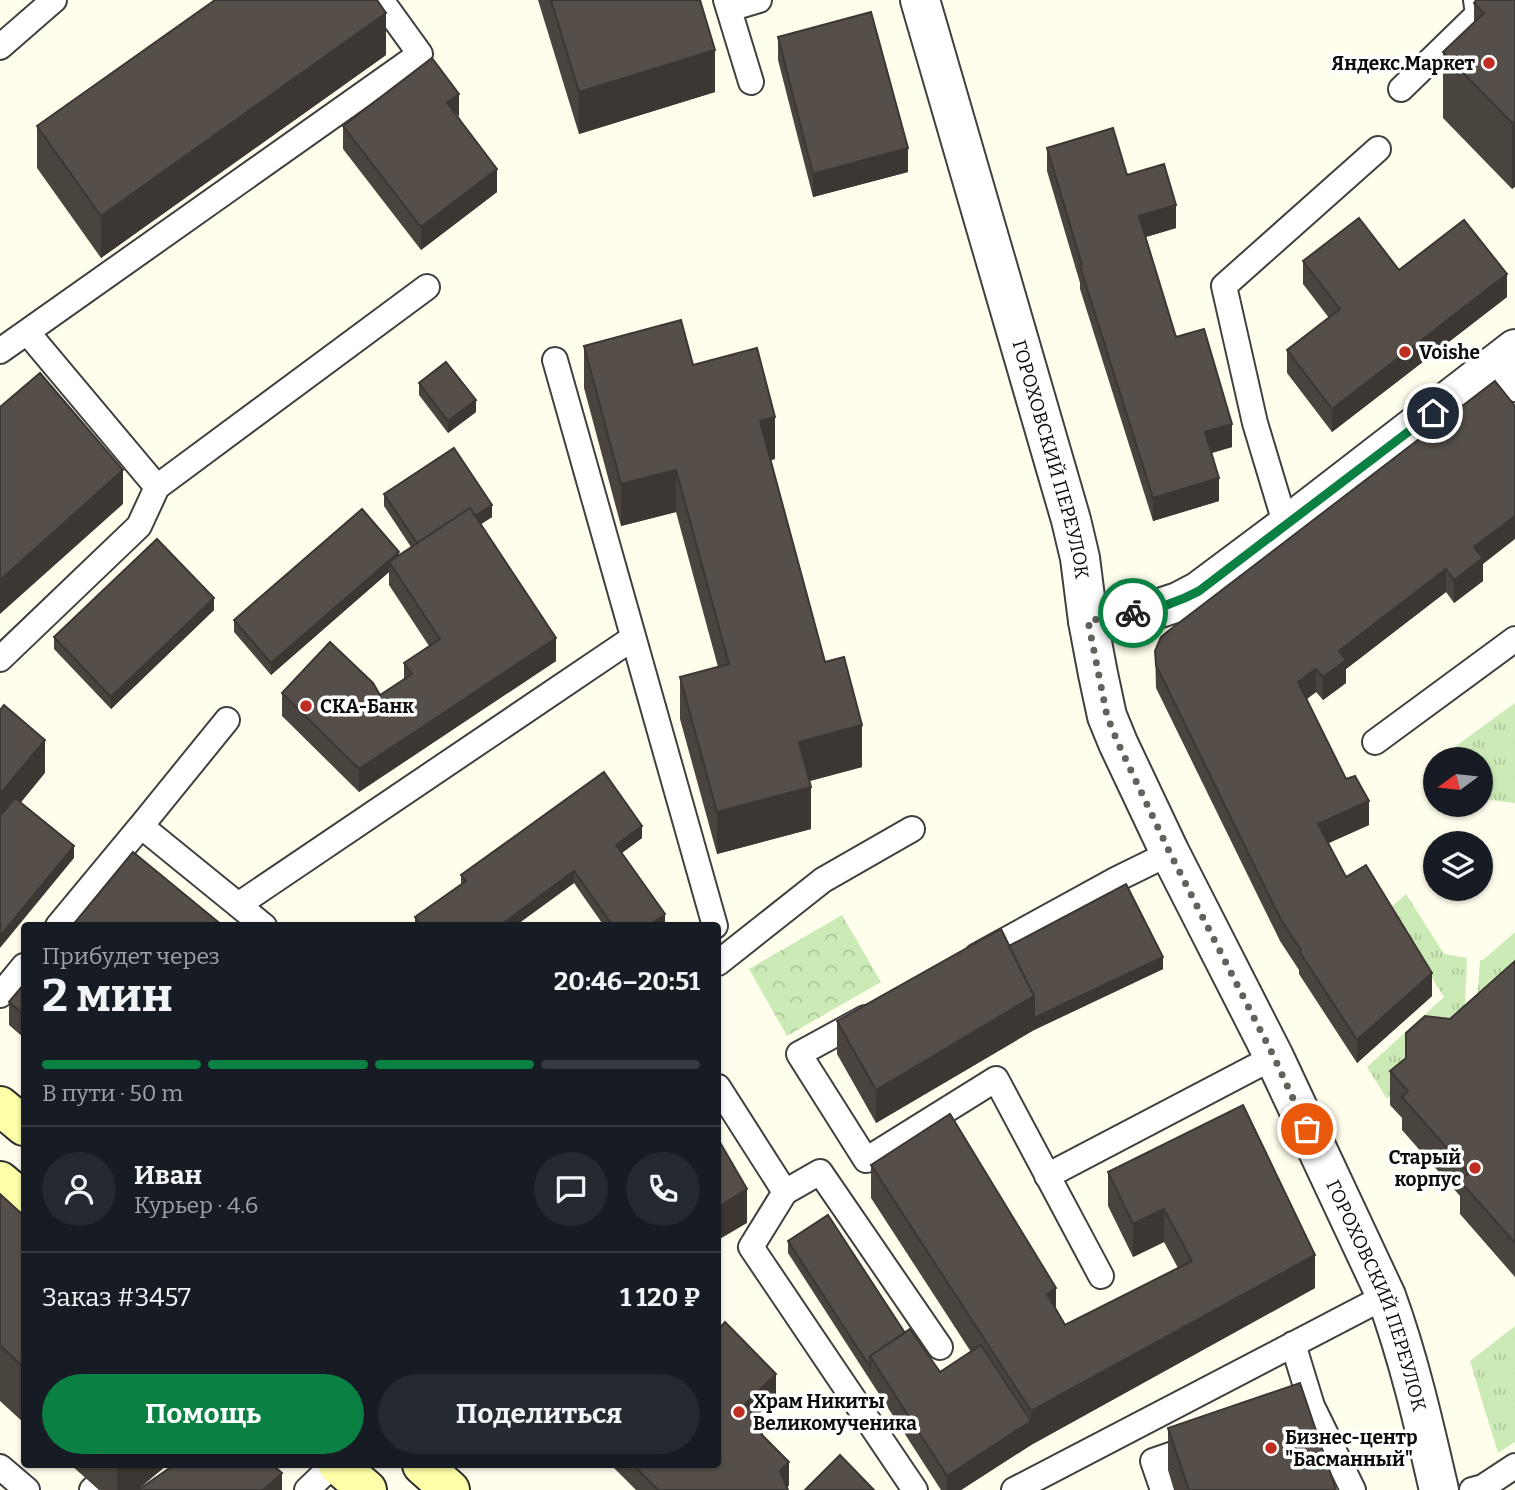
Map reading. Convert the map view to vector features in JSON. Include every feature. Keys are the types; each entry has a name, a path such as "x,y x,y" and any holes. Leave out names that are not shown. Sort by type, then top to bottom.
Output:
{"main road":[{"path":"0,1106 21,1124"},
{"path":"0,1181 21,1198"},
{"path":"339,1468 366,1490"},
{"path":"425,1468 450,1490"}],"street":[{"name":"ГОРОХОВСКИЙ ПЕРЕУЛОК","path":"920,0 1071,520 1107,716 1170,853 1274,1057 1386,1296 1398,1329 1439,1490"},
{"path":"1088,621 1157,609 1199,591 1508,367"}],"lane":[{"path":"0,47 54,0"},
{"path":"0,351 420,54 381,0"},
{"path":"751,82 727,4 759,0"},
{"path":"1401,89 1478,14 1476,0"},
{"path":"1286,526 1255,423 1224,286 1378,149"},
{"path":"0,659 139,526 157,487 427,287"},
{"path":"27,332 157,487"},
{"path":"555,360 714,922"},
{"path":"238,905 634,638"},
{"path":"1375,742 1515,639"},
{"path":"61,922 227,720"},
{"path":"141,826 259,922"},
{"path":"721,952 823,880 912,829"},
{"path":"958,967 1117,879 1170,853"},
{"path":"0,995 21,970"},
{"path":"885,1007 799,1055 866,1160 996,1079 1101,1276"},
{"path":"1047,1176 1274,1057"},
{"path":"721,1092 785,1192"},
{"path":"915,1490 751,1247 785,1192 820,1172 940,1348"},
{"path":"1014,1490 1386,1296"},
{"path":"1293,1343 1312,1406 1353,1490"},
{"path":"1288,1415 1312,1406"},
{"path":"1163,1490 1153,1461 1226,1436"},
{"path":"1472,1490 1483,1487 1515,1466"},
{"path":"0,1467 27,1490"},
{"path":"307,1490 332,1468"}],"green space":[{"path":"1515,703 1515,803 1493,800 1493,747 1454,747"},
{"path":"1406,894 1444,954 1467,958 1464,1029 1422,1043 1399,1063 1399,1088 1387,1099 1367,1067 1444,997 1389,909"},
{"path":"842,915 881,982 787,1036 749,969"},
{"path":"1515,932 1515,966 1476,1018 1480,960"},
{"path":"1515,1326 1515,1442 1498,1453 1470,1361"}],"building":[{"path":"215,0 377,0 386,13 101,216 37,126"},
{"path":"551,0 700,0 715,50 579,92"},
{"path":"1476,0 1515,0 1515,121 1512,123 1443,52 1484,13 1474,3"},
{"path":"871,12 908,148 813,174 778,37"},
{"path":"432,58 459,94 447,103 497,169 421,227 343,126"},
{"path":"1113,128 1127,175 1164,164 1176,205 1139,216 1176,337 1204,329 1232,424 1205,432 1219,478 1153,498 1080,266 1082,265 1047,148"},
{"path":"1359,218 1399,270 1464,220 1507,274 1332,409 1287,350 1340,309 1303,261"},
{"path":"681,320 693,365 757,348 775,417 760,421 825,662 844,657 862,725 799,742 811,787 717,812 680,677 729,664 676,470 621,484 584,346"},
{"path":"446,362 476,400 448,421 419,383"},
{"path":"40,373 123,470 0,580 0,407"},
{"path":"1495,381 1515,406 1515,516 1474,547 1483,558 1454,580 1446,569 1339,651 1346,660 1323,677 1316,669 1298,682 1346,779 1355,776 1369,801 1318,824 1346,877 1366,865 1432,973 1357,1040 1280,918 1156,665 1155,651 1161,637 1167,632"},
{"path":"454,448 492,505 475,516 470,508 417,543 384,494"},
{"path":"470,508 556,638 359,769 282,693 330,642 373,683 380,695 412,674 404,663 440,639 389,562"},
{"path":"362,509 399,552 271,663 234,620"},
{"path":"157,539 214,598 111,697 54,637"},
{"path":"4,705 45,740 0,794 0,710"},
{"path":"604,772 642,826 616,845 665,914 654,922 610,922 574,871 504,922 418,922 415,917 466,881 461,875"},
{"path":"15,798 74,846 0,936 0,816"},
{"path":"133,852 218,922 75,922"},
{"path":"1126,884 1163,957 1034,1018 1034,996 1009,946"},
{"path":"1001,929 1034,996 876,1090 837,1021"},
{"name":"Старый корпуc","path":"1515,961 1515,1243 1460,1181 1469,1173 1402,1097 1408,1091 1390,1071 1406,1058 1406,1033 1425,1016 1450,1019"},
{"path":"21,988 21,1012 9,1002"},
{"path":"1243,1105 1315,1255 1031,1411 871,1165 950,1114 1056,1288 1047,1294 1065,1325 1192,1261 1164,1209 1133,1224 1108,1172"},
{"path":"721,1144 747,1189 721,1205"},
{"path":"0,1194 21,1213 21,1365 0,1345"},
{"path":"828,1215 905,1333 870,1356 870,1367 788,1241"},
{"name":"Храм Никиты Великомученика","path":"725,1322 776,1374 745,1404 763,1422 756,1429 789,1462 780,1471 788,1490 658,1490 636,1468 721,1468 721,1327"},
{"path":"910,1329 940,1372 981,1345 1031,1421 947,1476 870,1356"},
{"path":"1300,1383 1336,1490 1189,1490 1168,1428"},
{"path":"840,1455 874,1490 805,1490"},
{"path":"170,1468 276,1468 282,1473 263,1490 138,1490"}],"way so far":[{"path":"1133,613 1088,621 1107,716 1170,853 1274,1057 1307,1129"}],"place":[{"name":"Яндекс.Маркет","path":"1489,63"},
{"name":"Voishe","path":"1405,352"},
{"name":"СКА-Банк","path":"306,706"},
{"name":"Старый корпуc","path":"1475,1168"},
{"name":"Храм Никиты Великомученика","path":"739,1412"},
{"name":"Бизнес-центр \"Басманный\"","path":"1271,1448"}],"route":[{"path":"1133,613 1157,609 1199,591 1433,413"}]}
